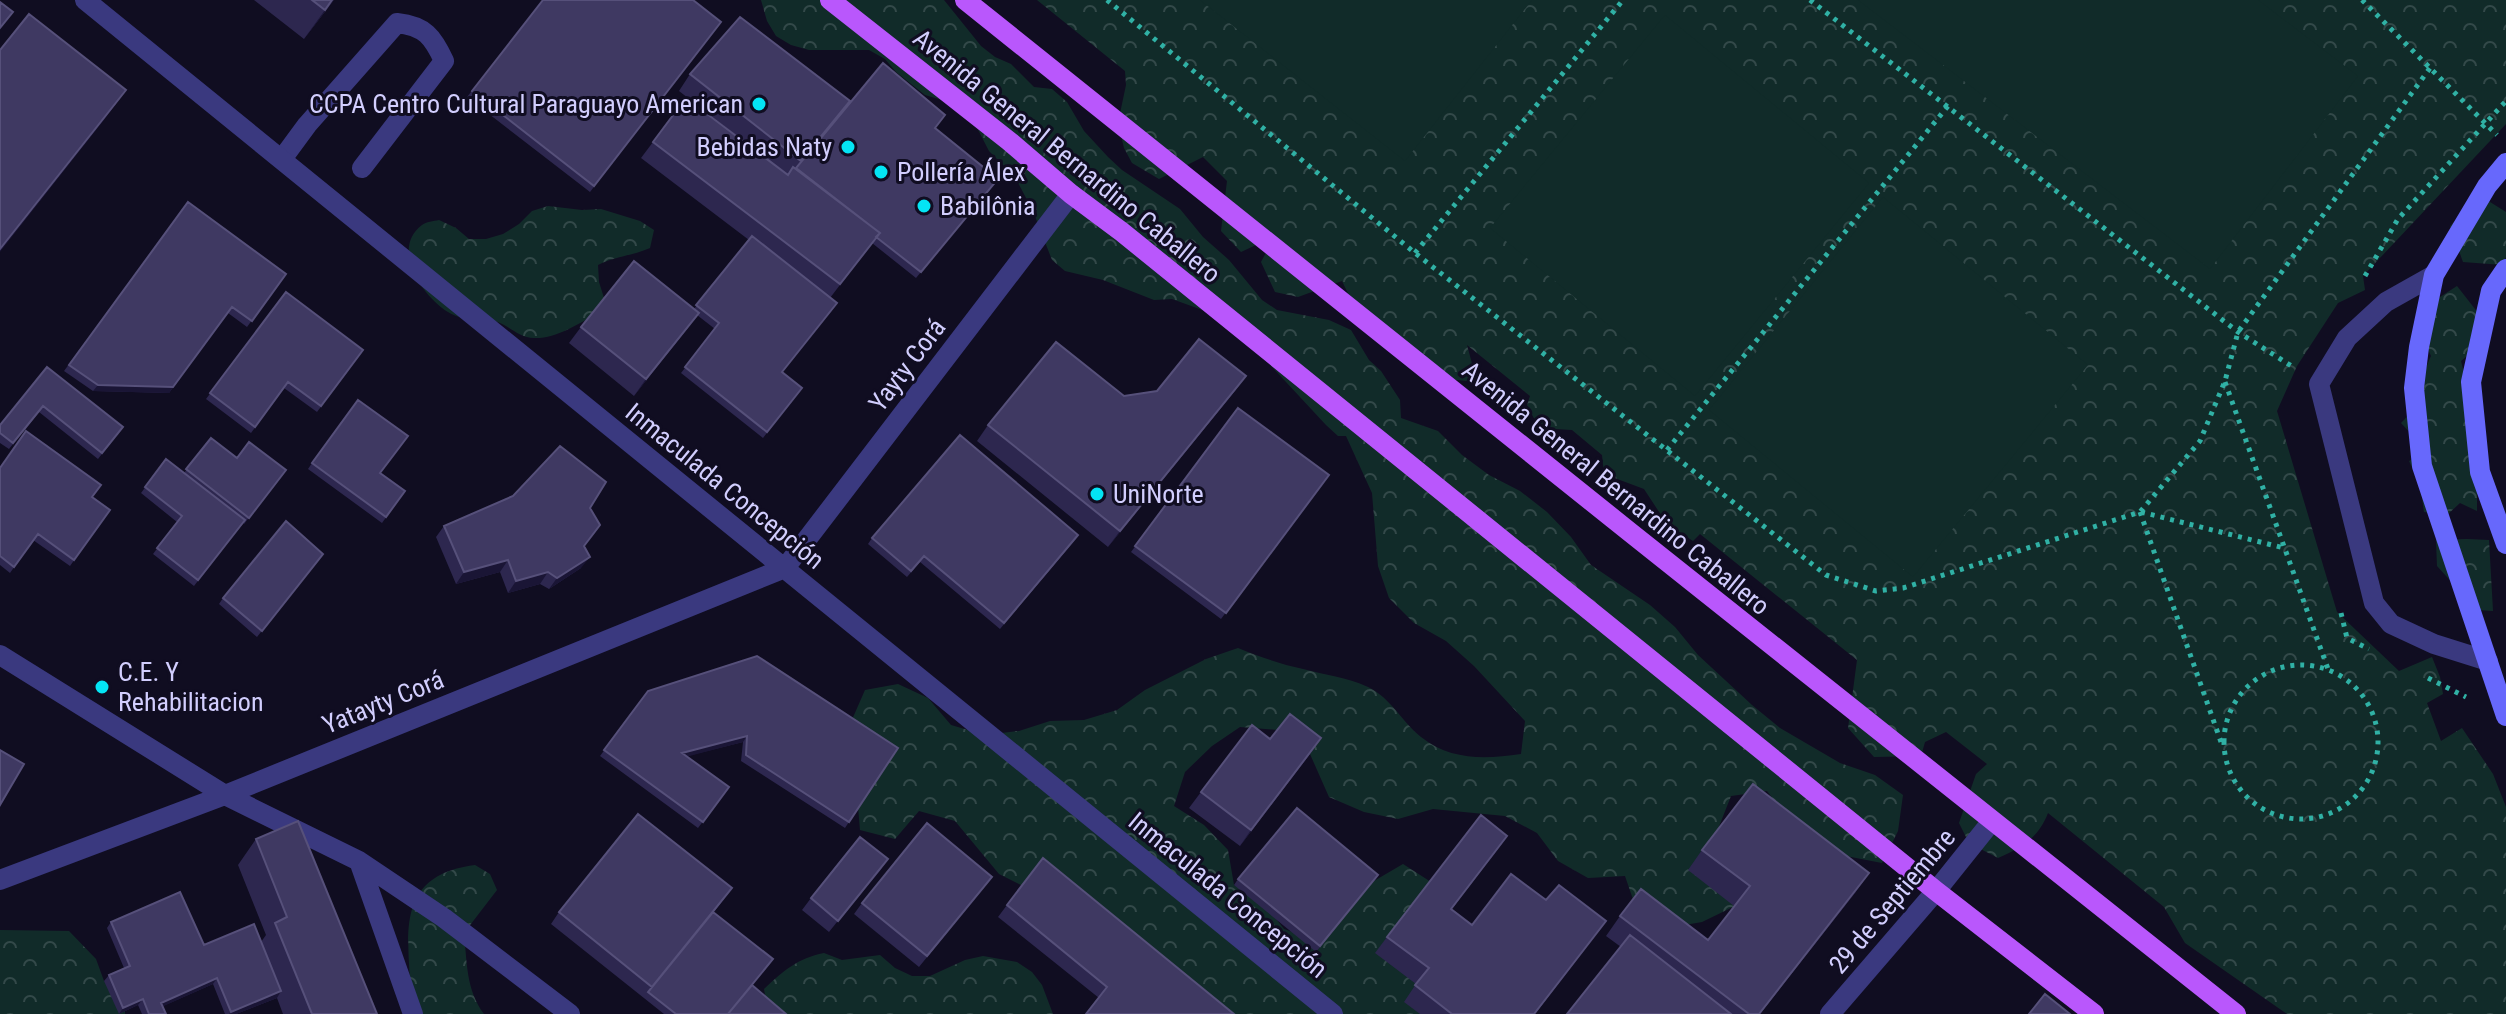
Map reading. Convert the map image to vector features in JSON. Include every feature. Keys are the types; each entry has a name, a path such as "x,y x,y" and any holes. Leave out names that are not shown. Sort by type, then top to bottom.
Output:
{"main road":[{"name":"Avenida General Bernardino Caballero","path":"830,0 1936,891 2094,1014"},
{"name":"Avenida General Bernardino Caballero","path":"965,0 2236,1014"}],"street":[{"name":"Inmaculada Concepción","path":"85,0 1333,1014"},
{"path":"282,159 307,125 397,23 412,24 434,38 444,61 362,168"},
{"path":"2506,163 2487,186 2434,275 2414,388 2422,466 2506,716"},
{"name":"Yayty Corá","path":"785,568 1071,194"},
{"path":"2506,269 2491,291 2471,382 2480,472 2506,544"},
{"path":"2434,275 2386,302 2347,338 2319,384 2374,603 2391,624 2434,644 2488,661"},
{"name":"Yatayty Corá","path":"0,880 225,795 785,568"},
{"path":"0,655 225,795 359,861 444,918 570,1014"},
{"name":"29 de Septiembre","path":"1830,1014 1992,821"},
{"path":"359,861 413,1014"}],"path":[{"path":"1107,0 1415,253 1826,575 1876,591 1903,588 2140,512 2284,548"},
{"path":"1415,253 1623,0"},
{"path":"1810,0 2238,332 2319,384"},
{"path":"2362,0 2485,122"},
{"path":"2140,512 2200,441 2225,381 2238,332 2430,68"},
{"path":"2360,284 2398,219 2506,101"},
{"path":"1667,450 1948,106"},
{"path":"2225,381 2328,669"},
{"path":"2140,512 2223,746 2229,771 2242,793 2262,809 2285,818 2311,818 2335,811 2357,796 2371,774 2378,749 2377,724 2367,700 2350,681 2328,669 2302,664 2276,668 2253,681 2236,699 2225,722 2223,746"},
{"path":"2340,608 2347,638 2374,651"},
{"path":"2427,677 2480,704"}],"green space":[{"path":"761,0 944,0 981,46 1011,64 1034,87 1052,89 1067,102 1084,131 1108,157 1180,209 1262,300 1277,310 1329,320 1351,330 1369,360 1381,371 1400,400 1401,418 1438,431 1462,455 1489,475 1520,491 1547,512 1571,537 1591,565 1650,605 1675,627 1698,655 1780,728 1840,763 1875,775 1903,795 1898,831 1882,863 1846,856 1788,819 1767,791 1731,796 1718,829 1736,857 1735,906 1702,922 1667,928 1636,908 1625,876 1588,878 1558,861 1537,833 1505,816 1433,809 1398,819 1364,812 1329,797 1310,754 1285,727 1278,730 1240,727 1212,746 1185,772 1174,806 1204,825 1228,850 1234,885 1262,901 1284,929 1316,940 1374,881 1403,864 1431,882 1431,1014 1205,1014 1033,891 999,874 955,821 919,811 895,839 860,830 851,722 865,690 898,684 928,698 951,725 985,735 1019,731 1050,721 1084,720 1117,710 1145,690 1206,659 1238,648 1278,663 1344,678 1368,687 1383,697 1421,737 1432,745 1457,754 1495,757 1521,754 1525,721 1474,666 1446,641 1414,623 1389,598 1378,566 1372,493 1346,436 1338,436 1326,425 1249,342 1205,311 1172,299 1154,300 1103,280 1065,271 1052,260 1033,211 1015,177 989,151 972,118 942,100 925,95 885,59 869,50 809,50 791,45 776,36 767,21"},
{"path":"1037,0 2506,0 2506,124 2363,276 2365,290 2338,303 2297,366 2277,411 2337,612 2399,671 2432,657 2443,694 2427,703 2441,741 2462,728 2493,774 2506,807 2506,1014 2287,1014 2185,943 2164,907 2048,813 2029,841 1998,858 1969,843 1959,823 1976,774 1987,764 1946,732 1925,742 1921,756 1874,757 1848,728 1857,660 1700,534 1693,541 1667,524 1644,489 1604,474 1602,455 1572,430 1539,428 1527,405 1530,396 1467,345 1477,382 1437,378 1358,314 1342,281 1298,297 1275,292 1261,262 1275,236 1241,252 1221,231 1227,181 1203,157 1159,179 1132,163 1124,148 1118,123 1126,85 1125,71"},
{"path":"1200,0 1532,0 1405,161"},
{"path":"1858,0 2258,0 2358,76 2210,269"},
{"path":"1665,15 1869,183 1695,396 1490,228"},
{"path":"1883,197 2088,365 1913,577 1709,410"},
{"path":"2482,197 2506,212 2506,257 2503,265 2463,262 2450,226"},
{"path":"548,206 601,209 640,221 654,230 650,248 598,265 604,298 597,314 558,333 542,338 529,337 495,321 454,315 438,305 420,284 410,259 409,247 413,235 424,224 439,220 469,239 486,239 503,234 532,211"},
{"path":"2457,286 2482,318 2478,347 2461,361 2473,410 2477,444 2477,511 2460,503 2446,516 2424,512 2420,484 2409,461 2420,455 2415,438 2401,423 2412,409 2431,356 2418,327 2423,308"},
{"path":"2436,540 2489,540 2493,611 2477,610 2437,566"},
{"path":"475,865 490,874 497,890 464,933 471,985 484,1014 415,1014 411,1003 408,935 417,897 429,882 448,872"},
{"path":"0,930 69,931 96,959 104,981 125,1007 125,1014 0,1014"},
{"path":"824,953 842,960 880,955 895,968 912,976 930,976 965,960 983,956 1017,962 1032,972 1042,985 1053,1014 771,1014 764,989 791,966"}],"building":[{"path":"312,0 332,0 325,10"},
{"path":"543,0 693,0 721,22 594,186 472,91"},
{"path":"0,2 13,12 0,28"},
{"path":"29,14 126,90 0,249 0,50"},
{"name":"CCPA Centro Cultural Paraguayo American","path":"740,17 850,101 801,161 690,74"},
{"path":"883,63 945,115 935,128 998,179 921,272 876,237 880,233 796,168"},
{"path":"686,98 788,175 793,167 880,233 840,284 653,142"},
{"path":"188,202 286,274 252,321 232,307 173,387 98,385 69,365"},
{"path":"752,236 837,303 782,372 802,388 767,432 685,367 719,323 696,305"},
{"path":"634,261 699,313 646,379 581,327"},
{"path":"286,292 363,350 321,406 288,382 255,427 210,393"},
{"name":"UniNorte","path":"1199,339 1246,376 1120,531 988,425 1056,342 1124,396 1157,391"},
{"path":"47,367 123,427 102,453 43,406 13,443 0,433 0,425"},
{"path":"358,400 408,436 380,473 405,491 386,517 312,463"},
{"path":"1238,408 1329,475 1226,613 1135,546"},
{"path":"26,431 101,485 92,497 110,510 74,560 38,534 14,567 0,556 0,468"},
{"path":"960,435 1078,535 1004,623 924,556 911,571 872,538"},
{"path":"211,438 237,458 249,442 286,470 249,518 186,469"},
{"path":"560,446 606,482 590,508 600,525 584,546 590,557 557,578 548,572 516,581 508,560 464,572 444,526 513,496"},
{"path":"166,459 245,520 198,580 157,548 182,516 145,487"},
{"path":"286,521 323,554 262,631 223,598"},
{"path":"757,656 898,748 849,822 746,755 747,736 682,753 729,787 703,822 604,750 648,691"},
{"path":"1290,714 1321,738 1251,830 1201,792 1252,725 1270,739"},
{"path":"0,750 24,764 0,805"},
{"path":"1753,784 1869,873 1759,1014 1749,1014 1620,916 1641,889 1708,940 1750,886 1702,850"},
{"path":"1297,808 1378,875 1320,946 1238,879"},
{"path":"638,814 732,888 652,987 559,912"},
{"path":"1481,815 1507,836 1451,909 1472,925 1511,874 1546,900 1559,885 1606,921 1534,1014 1452,1014 1415,985 1429,968 1387,937"},
{"path":"298,821 377,1014 312,1014 275,923 287,917 256,839"},
{"path":"927,823 992,877 927,956 862,903"},
{"path":"860,837 888,859 838,921 811,898"},
{"path":"1043,858 1234,1014 1086,1014 1107,987 1007,905"},
{"path":"180,892 204,945 254,924 281,991 231,1012 217,978 161,1003 166,1014 149,1014 143,999 123,1008 109,975 130,966 111,922"},
{"path":"713,912 773,959 728,1014 676,1014 648,992"},
{"path":"1630,935 1731,1014 1567,1014"},
{"path":"752,985 786,1014 728,1014"},
{"path":"2045,994 2070,1014 2029,1014"}],"place":[{"name":"CCPA Centro Cultural Paraguayo American","path":"759,104"},
{"name":"Bebidas Naty","path":"848,147"},
{"name":"Pollería Álex","path":"881,172"},
{"name":"Babilônia","path":"924,206"},
{"name":"UniNorte","path":"1097,494"},
{"name":"C.E. Y Rehabilitacion","path":"102,687"}]}
